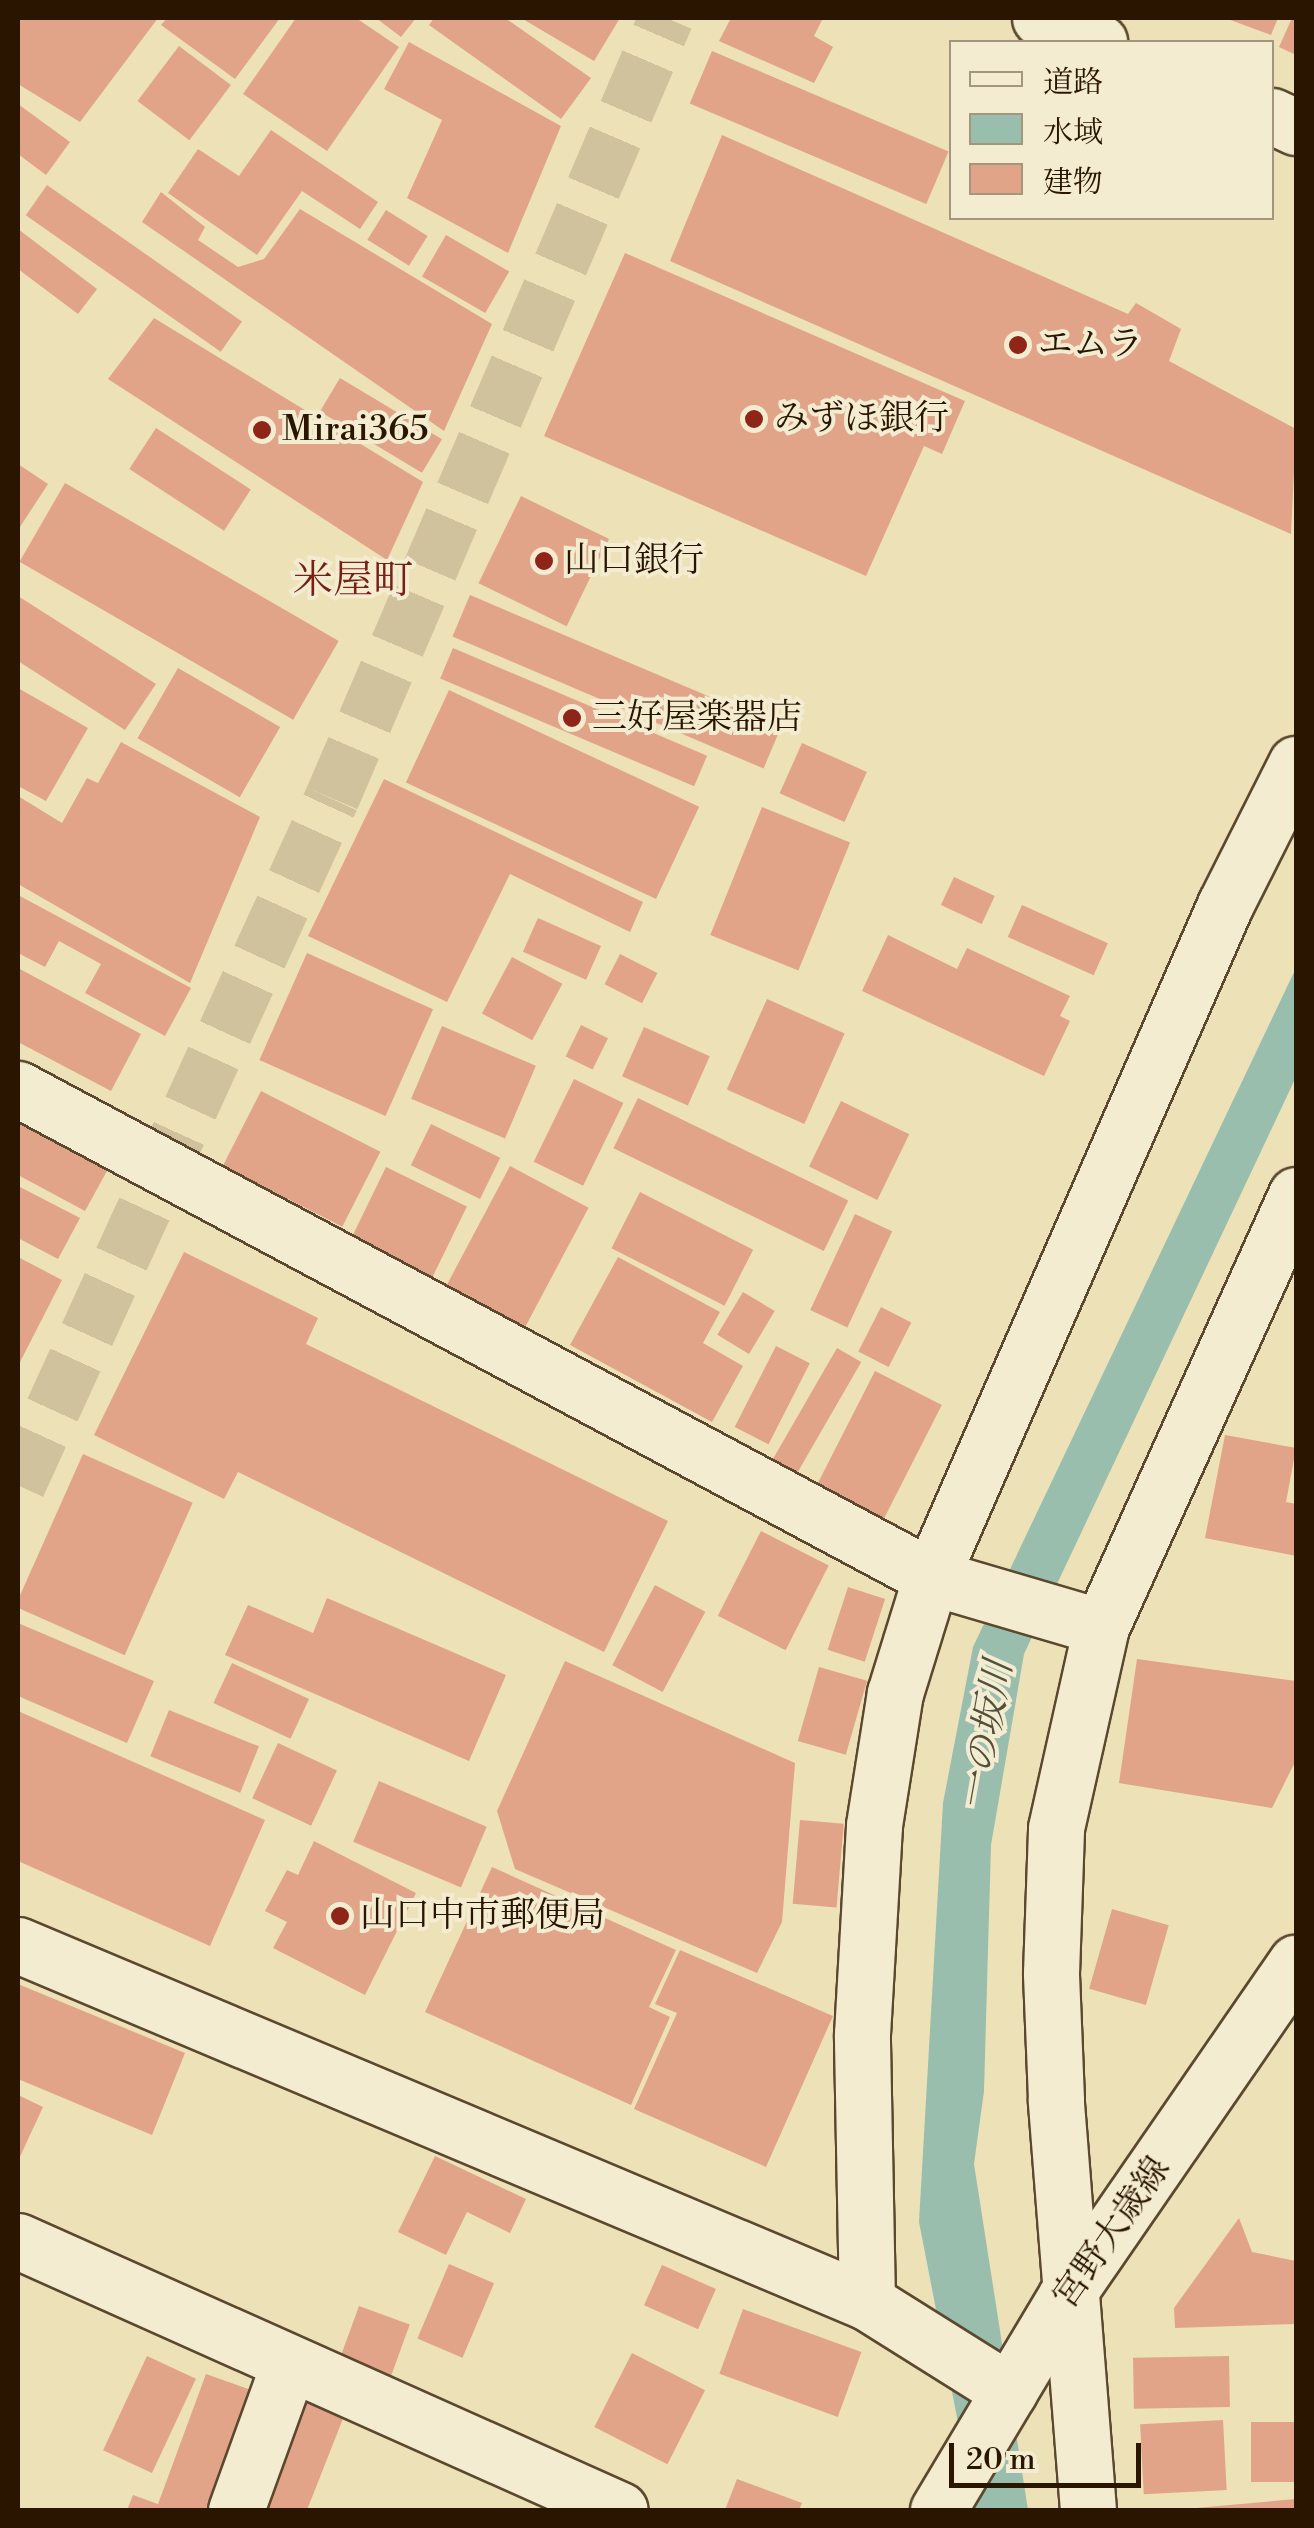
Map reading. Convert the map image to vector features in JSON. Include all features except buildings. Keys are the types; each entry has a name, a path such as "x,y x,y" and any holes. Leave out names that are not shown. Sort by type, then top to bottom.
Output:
{"street":[{"path":"1040,18 1093,40"},
{"path":"868,2302 862,2034 874,1825 895,1693 946,1580 1225,904 1296,764"},
{"path":"18,1089 946,1580 1101,1628"},
{"path":"1088,2510 1066,2296 1051,1973 1056,1828 1101,1628 1296,1195"},
{"path":"18,1944 868,2302 1009,2391"},
{"name":"宮野大歳線","path":"946,2498 1066,2296 1296,1963"},
{"path":"18,2241 288,2366 620,2510"},
{"path":"236,2510 288,2366"}],"water":[{"name":"一の坂川","path":"1296,968 1296,1077 1024,1654 991,1845 984,2091 974,2164 1028,2510 975,2510 919,2222 943,1803 973,1647"}],"tunnel":[{"path":"18,1485 332,798 666,18"}],"place":[{"name":"エムラ","path":"1018,345"},
{"name":"みずほ銀行","path":"754,419"},
{"name":"Mirai365","path":"262,430"},
{"name":"山口銀行","path":"544,561"},
{"name":"三好屋楽器店","path":"572,718"},
{"name":"山口中市郵便局","path":"340,1916"}],"district":[{"name":"米屋町","path":"353,581"}]}
